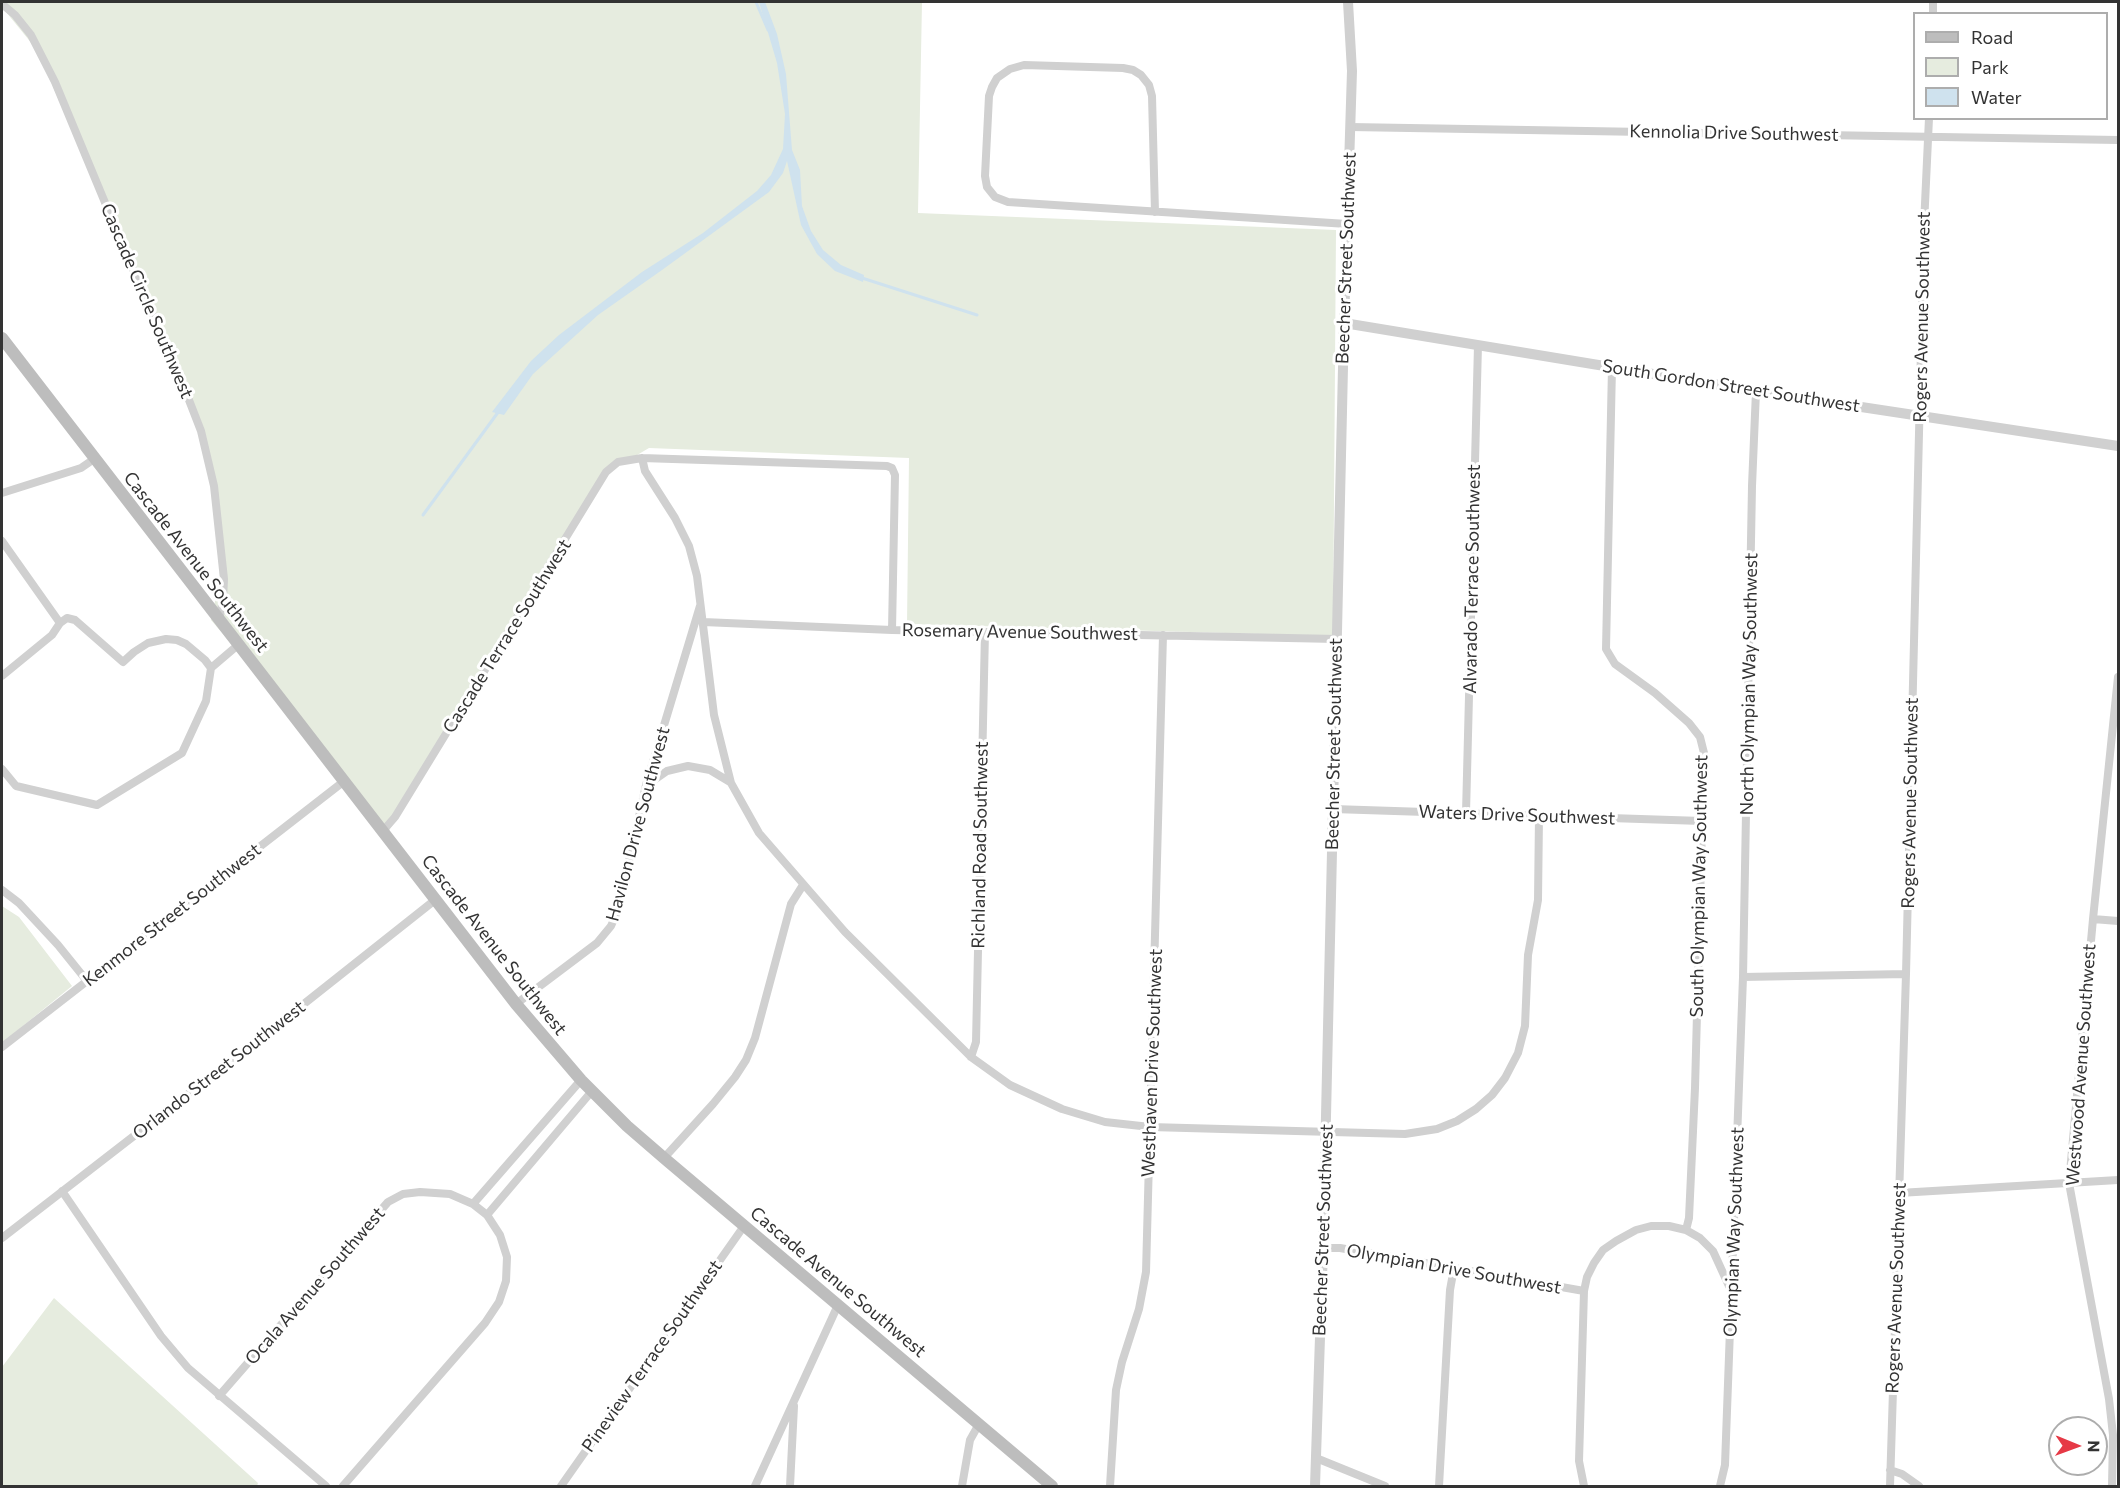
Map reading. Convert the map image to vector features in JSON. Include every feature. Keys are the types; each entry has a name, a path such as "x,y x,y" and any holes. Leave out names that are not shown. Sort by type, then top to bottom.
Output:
{"main road":[{"name":"Cascade Avenue Southwest","path":"2,338 516,1004 581,1080 664,1158 1052,1486"}],"street":[{"name":"Beecher Street Southwest","path":"1315,1486 1352,71 1348,2"},
{"name":"Cascade Circle Southwest","path":"2,4 15,15 31,35 55,82 145,299 168,346 201,431 214,486 224,579 224,600 219,620"},
{"path":"1155,212 1152,96 1149,86 1141,75 1123,68 1024,65 1010,69 998,78 989,96 985,176 987,187 995,197 1008,202 1155,212 1347,224"},
{"name":"Rogers Avenue Southwest","path":"1890,1486 1929,120"},
{"name":"Kennolia Drive Southwest","path":"1350,127 2118,140"},
{"name":"South Gordon Street Southwest","path":"1344,323 1756,391 2118,446"},
{"name":"Alvarado Terrace Southwest","path":"1466,813 1478,345"},
{"name":"South Olympian Way Southwest","path":"1612,367 1606,649 1615,664 1655,693 1689,723 1700,737 1704,753 1695,1100 1689,1218 1686,1230"},
{"name":"North Olympian Way Southwest","path":"1743,977 1752,486 1756,391"},
{"path":"642,458 645,471 675,518 689,546 697,576 714,715 730,783 759,833 845,932 971,1057 1010,1085 1062,1109 1105,1122 1150,1127 1406,1134 1437,1129 1457,1121 1492,1095 1506,1078 1518,1053 1525,1026 1528,955 1538,900 1539,816"},
{"name":"Cascade Terrace Southwest","path":"382,832 395,817 606,472 618,462 642,458 892,468 896,475 892,630"},
{"path":"2,493 81,468 94,459"},
{"path":"3,547 60,623"},
{"name":"Havilon Drive Southwest","path":"516,1004 597,943 611,926 618,910 646,785 701,604"},
{"path":"2,676 52,635 60,623 67,618 75,620 123,662 148,643 166,639 186,644 211,668"},
{"name":"Rosemary Avenue Southwest","path":"703,622 892,630 1337,639"},
{"name":"Richland Road Southwest","path":"971,1057 976,1042 985,632"},
{"name":"Westhaven Drive Southwest","path":"1110,1486 1116,1390 1122,1362 1139,1309 1146,1272 1164,635"},
{"path":"2,769 16,786 97,805 182,753 206,701 211,668 238,645"},
{"name":"Westwood Avenue Southwest","path":"2112,1486 2116,1435 2069,1183 2118,676"},
{"path":"646,785 667,771 688,766 710,770 730,783"},
{"name":"Kenmore Street Southwest","path":"2,1047 344,782"},
{"name":"Waters Drive Southwest","path":"1333,809 1702,821"},
{"path":"664,1158 713,1104 746,1060 755,1038 791,904 802,885"},
{"path":"2,890 19,903 87,981"},
{"name":"Orlando Street Southwest","path":"2,1238 435,900"},
{"path":"2093,919 2118,921"},
{"path":"1743,977 1906,974"},
{"name":"Olympian Way Southwest","path":"1720,1486 1725,1465 1743,977"},
{"path":"473,1204 581,1080"},
{"path":"343,1486 484,1323 499,1302 506,1281 507,1257 500,1235 487,1215 592,1092"},
{"path":"1899,1193 2118,1180"},
{"path":"62,1191 161,1336 188,1368 326,1486"},
{"name":"Ocala Avenue Southwest","path":"219,1396 388,1202 404,1194 420,1192 450,1194 473,1204 487,1215"},
{"name":"Pineview Terrace Southwest","path":"561,1486 744,1226"},
{"path":"1584,1486 1579,1461 1584,1291 1587,1277 1594,1263 1604,1250 1636,1230 1651,1226 1669,1226 1686,1230 1700,1238 1713,1251 1731,1291"},
{"name":"Olympian Drive Southwest","path":"1323,1248 1340,1248 1584,1291"},
{"path":"1439,1486 1450,1290 1454,1268"},
{"path":"755,1486 838,1305"},
{"path":"790,1486 794,1401"},
{"path":"962,1486 970,1440 979,1424"},
{"path":"1316,1458 1385,1486"},
{"path":"1890,1470 1902,1474 1919,1486"}],"green space":[{"path":"2,2 922,2 918,213 1336,230 1333,636 907,624 909,458 649,448 603,475 385,837 285,707 211,620 220,578 211,463 187,395 37,50 2,7"},
{"path":"2,906 19,917 72,986 2,1043"},
{"path":"54,1298 258,1483 257,1486 2,1486 2,1367"}],"water":[{"path":"759,2 765,2 777,34 786,74 792,150 800,170 802,206 811,231 823,250 841,265 864,275 863,282 835,271 817,254 801,225 787,161 783,173 769,192 598,315 533,374 504,415 492,412 531,361 559,335 642,272 703,233 757,191 771,175 783,149 785,114 777,63"}],"waterway":[{"path":"756,2 768,30"},
{"path":"862,278 977,315"},
{"path":"423,515 499,411"}]}
